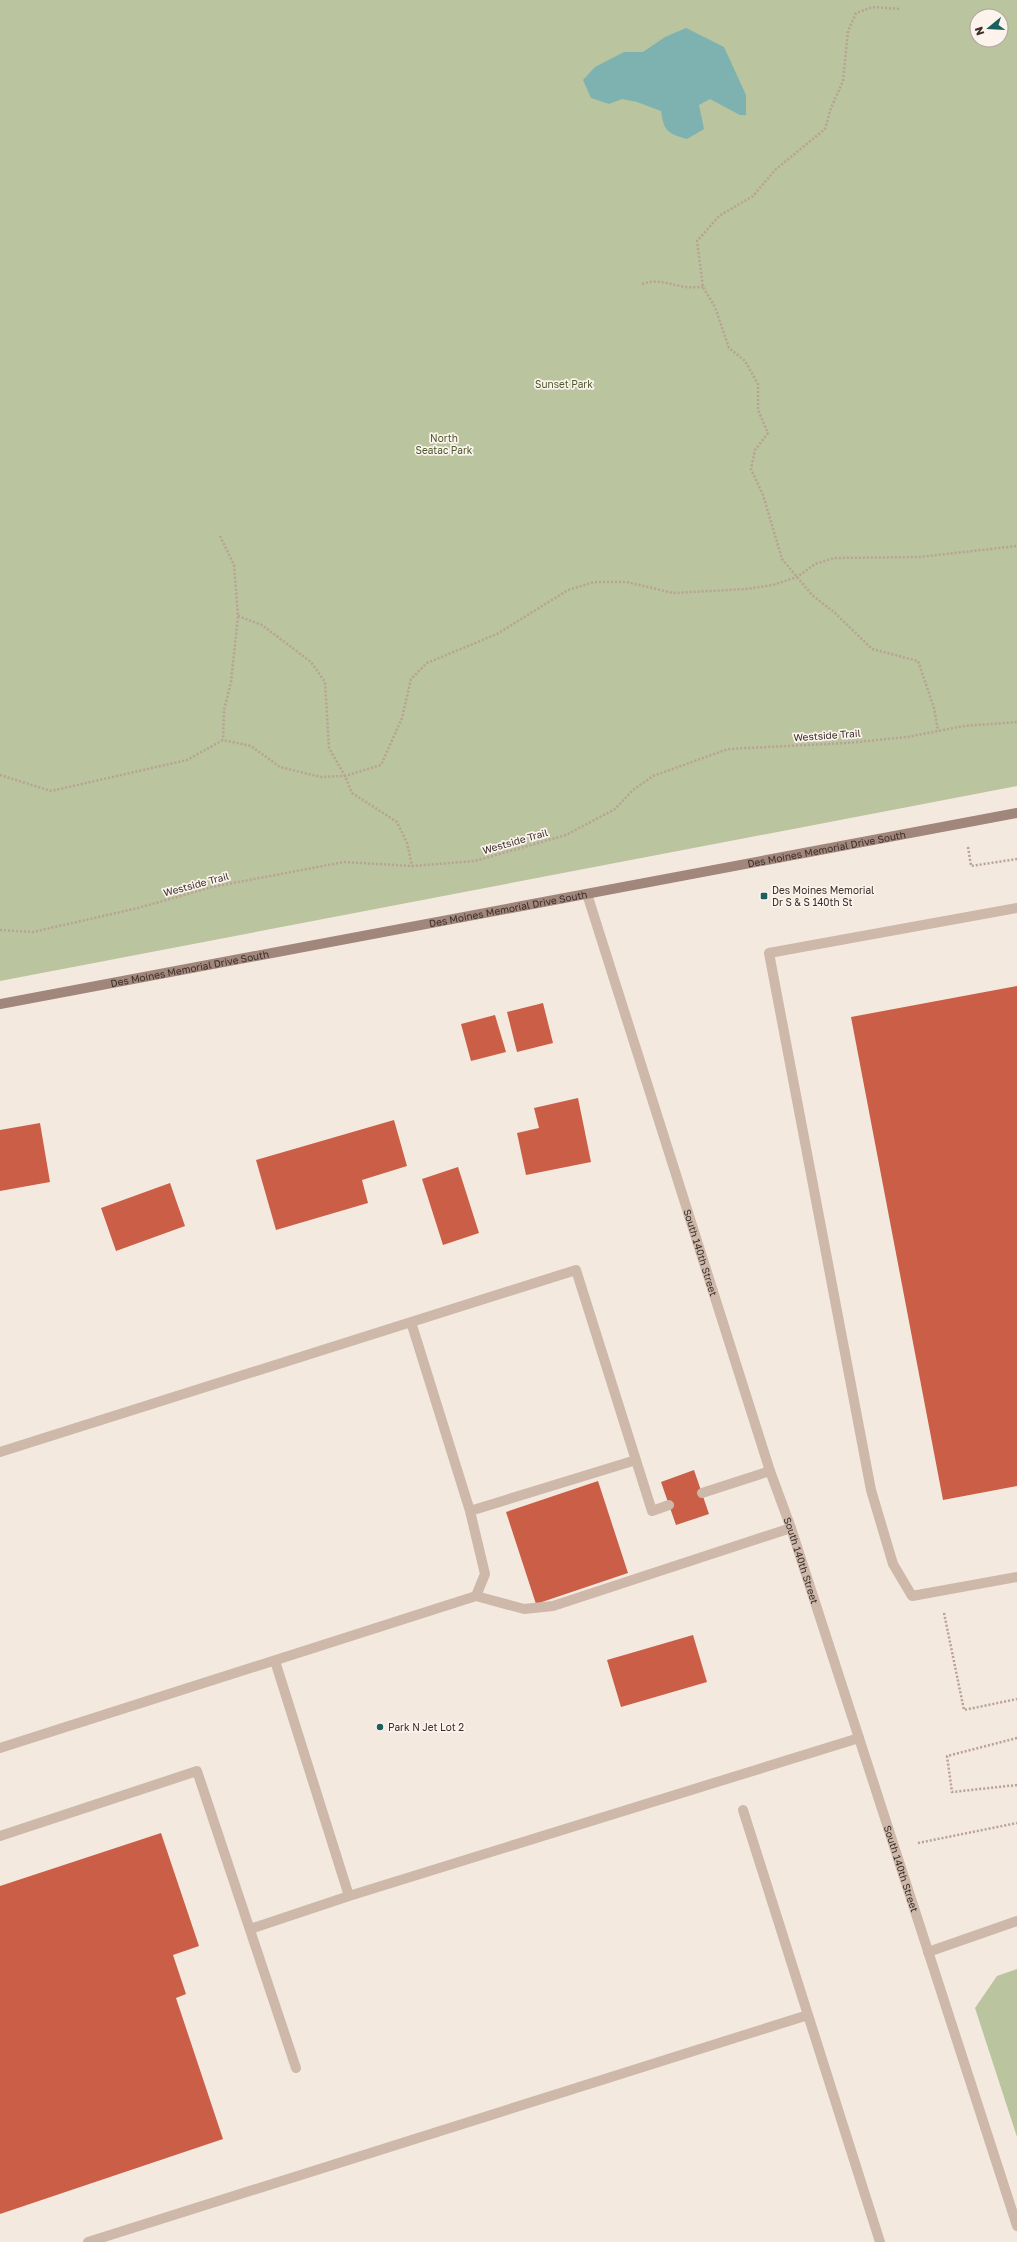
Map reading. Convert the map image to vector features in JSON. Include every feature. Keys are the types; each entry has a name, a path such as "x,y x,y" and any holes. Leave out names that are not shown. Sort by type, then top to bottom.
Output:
{"main road":[{"name":"Des Moines Memorial Drive South","path":"0,1004 1017,813"}],"street":[{"name":"South 140th Street","path":"587,894 770,1471 791,1528 1017,2226"},
{"path":"1017,908 769,953 871,1490 893,1564 912,1596 1017,1577"},
{"path":"0,1452 576,1270 652,1511 669,1505"},
{"path":"411,1322 470,1511 485,1574 476,1596"},
{"path":"470,1511 636,1460"},
{"path":"702,1493 770,1471"},
{"path":"0,1748 476,1596 524,1609 553,1606 791,1528"},
{"path":"275,1661 350,1896"},
{"path":"250,1929 350,1896 859,1738"},
{"path":"0,1836 197,1771 296,2068"},
{"path":"743,1810 880,2242"},
{"path":"928,1952 1017,1921"},
{"path":"88,2242 808,2014"}],"path":[{"path":"899,9 873,7 856,14 848,31 843,82 831,108 825,129 775,170 753,196 719,216 697,241 703,287 715,307 729,348 745,361 758,384 758,410 768,433 755,450 751,469 763,495 782,559 812,594 872,649 918,661 934,708 938,731"},
{"path":"642,284 651,281 669,282 681,287 703,287"},
{"path":"220,536 234,565 238,616 231,682 224,710 224,740"},
{"path":"0,775 51,791 187,760 224,740 251,746 280,767 321,777 345,776 381,765 402,718 411,679 427,663 498,634 568,590 594,582 627,582 673,593 722,591 773,585 797,577 815,564 834,558 919,557 1017,546"},
{"path":"238,616 262,625 311,662 325,682 329,748 345,776 352,793 397,822 407,843 412,866"},
{"name":"Westside Trail","path":"0,930 33,932 138,908 212,887 344,862 412,866 475,861 566,835 615,809 633,790 653,776 728,749 847,743 938,731 964,726 1017,722"},
{"path":"968,847 971,866 1017,859"},
{"path":"940,1591 964,1710 1017,1699"},
{"path":"1017,1738 947,1756 952,1792 1017,1785"},
{"path":"913,1844 1017,1823"}],"green space":[{"name":"North Seatac Park","path":"0,0 1017,0 1017,786 0,981"},
{"path":"1017,1969 1017,2137 975,2008 997,1976"}],"water":[{"path":"686,28 724,47 746,95 746,115 740,115 710,99 699,105 704,129 687,139 671,133 665,127 661,111 637,102 622,99 609,104 591,98 583,80 595,67 624,52 643,52 665,37"}],"building":[{"path":"1017,986 1017,1486 943,1500 851,1017"},
{"path":"543,1003 553,1043 517,1052 507,1012"},
{"path":"495,1015 506,1052 471,1061 461,1024"},
{"path":"578,1098 591,1162 526,1175 517,1133 539,1128 534,1108"},
{"path":"394,1120 407,1166 362,1180 368,1203 276,1230 256,1160"},
{"path":"40,1123 50,1182 0,1191 0,1130"},
{"path":"458,1167 479,1233 443,1245 422,1179"},
{"path":"170,1183 185,1226 116,1251 101,1208"},
{"path":"694,1470 709,1514 676,1525 661,1482"},
{"path":"598,1481 628,1573 536,1604 506,1512"},
{"path":"693,1635 707,1682 621,1707 607,1660"},
{"path":"161,1833 199,1946 173,1955 186,1994 176,1998 223,2139 0,2214 0,1886"}],"place":[{"name":"Des Moines Memorial Dr S & S 140th St","path":"764,896"},
{"name":"Park N Jet Lot 2","path":"380,1727"}],"park label":[{"name":"Sunset Park","path":"564,384"}]}
